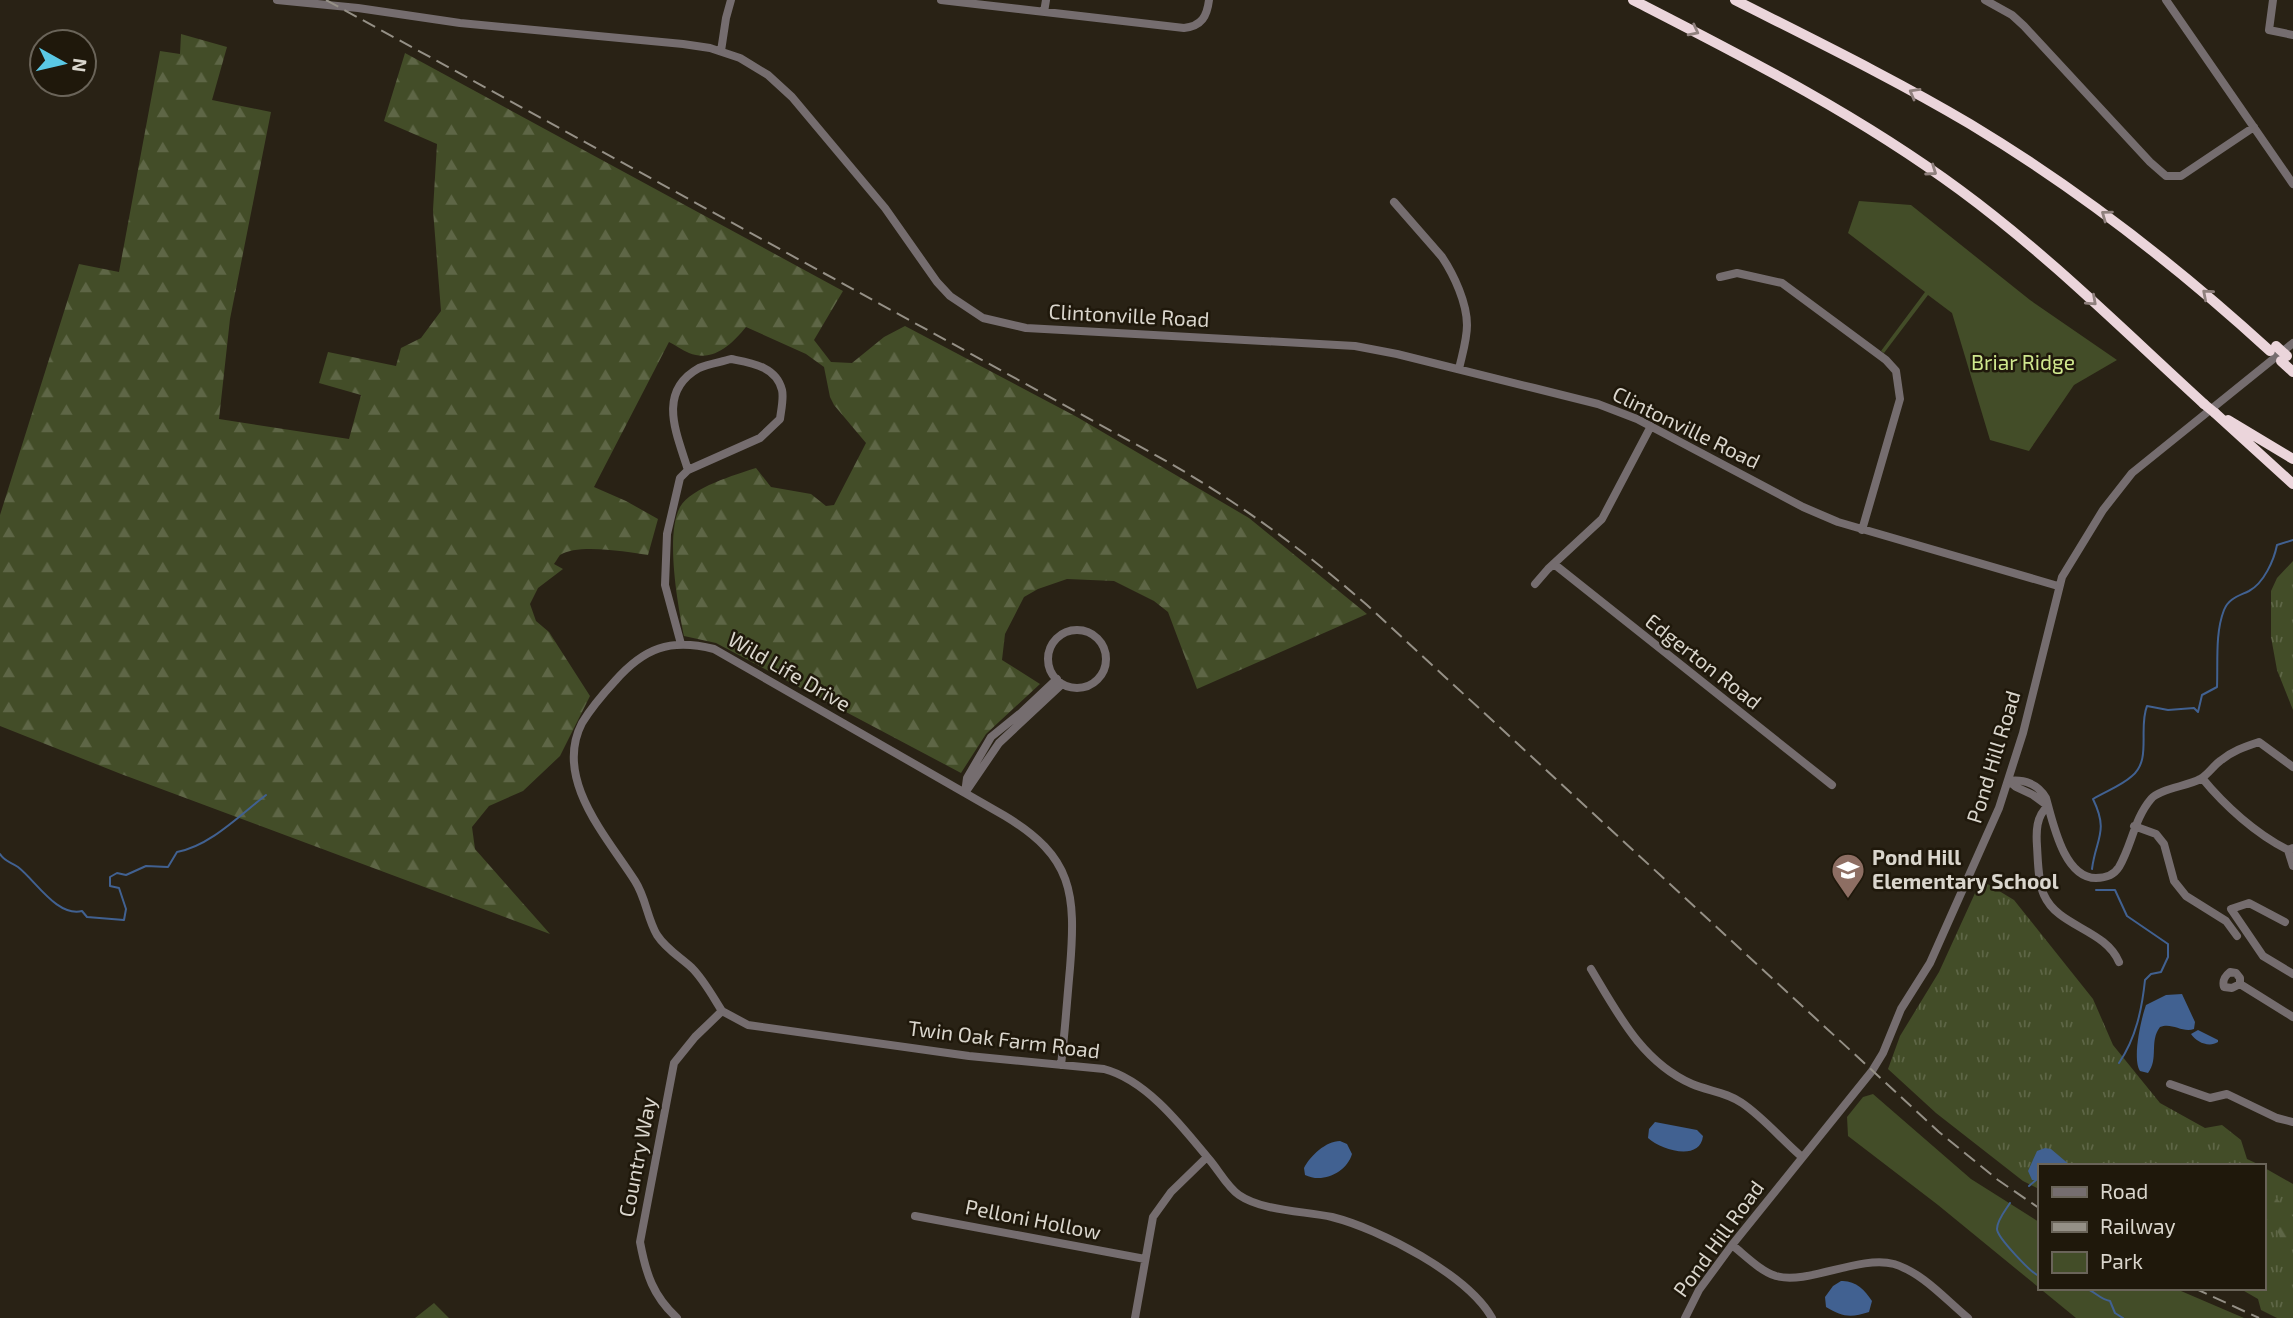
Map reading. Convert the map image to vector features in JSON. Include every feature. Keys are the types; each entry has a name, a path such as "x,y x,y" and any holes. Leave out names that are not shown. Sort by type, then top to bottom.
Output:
{"highway":[{"path":"1633,0 1807,90 1939,175 2030,246 2293,484"},
{"path":"1735,0 1909,89 2024,158 2151,248 2252,334 2287,359 2293,372"},
{"path":"2217,415 2293,459"}],"street":[{"name":"Clintonville Road","path":"277,0 358,8 460,23 683,44 721,51 763,71 792,97 885,208 942,289 957,303 983,318 1026,328 1346,345 1459,369 1598,404 1651,426 1803,507 1862,530 2058,586"},
{"path":"721,51 732,0"},
{"path":"941,0 1184,28 1196,25 1204,19 1209,0"},
{"path":"1044,12 1046,0"},
{"path":"1984,0 2012,15 2024,26 2166,176 2181,176 2254,127"},
{"path":"2166,0 2293,184"},
{"path":"2273,0 2269,30 2293,35"},
{"path":"1394,202 1442,257 1457,288 1467,326 1459,369"},
{"path":"1720,277 1737,272 1782,283 1886,360 1896,371 1900,399 1862,530"},
{"name":"Pond Hill Road","path":"1685,1318 1699,1290 1732,1245 1877,1063 1895,1020 1924,974 1987,838 2009,781 2030,708 2058,586 2073,555 2127,477 2293,342"},
{"path":"681,644 665,584 669,523 680,478 688,470 760,438 780,419 782,390 772,372 755,364 731,359 700,368 681,383 672,404 688,470"},
{"path":"1535,584 1602,519 1651,426"},
{"name":"Edgerton Road","path":"1554,564 1832,785"},
{"path":"1073,630 1091,633 1098,639 1106,656 1102,674 1088,686 1078,688 1059,681 1049,666 1048,656 1057,638 1073,630"},
{"name":"Wild Life Drive","path":"722,1012 699,976 668,948 657,934 637,884 587,808 577,782 575,765 578,734 582,724 621,673 656,648 681,644 714,649 1023,826 1041,841 1055,857 1068,884 1072,905 1073,930 1061,1065"},
{"path":"965,793 999,743 1059,681"},
{"path":"965,793 967,778 991,737 1027,712"},
{"path":"991,737 999,743"},
{"path":"2009,781 2048,806 2068,862 2079,874 2101,878 2115,873 2120,865 2134,826 2152,796 2202,778 2218,762 2237,750 2259,742 2293,766"},
{"path":"2202,778 2216,795 2274,843 2291,849 2293,866"},
{"path":"2048,806 2041,813 2037,829 2043,893 2058,914 2115,952 2119,962"},
{"path":"2134,826 2156,834 2164,844 2174,881 2186,896 2226,921 2237,936"},
{"path":"2285,922 2249,903 2231,909 2263,956 2293,974"},
{"path":"1591,969 1633,1038 1660,1065 1692,1084 1742,1102 1802,1157"},
{"path":"2240,984 2293,1017"},
{"name":"Twin Oak Farm Road","path":"722,1012 748,1025 969,1056 1104,1069 1122,1074 1144,1088 1237,1194 1254,1203 1334,1218 1381,1235 1463,1284 1492,1318"},
{"name":"Country Way","path":"677,1318 662,1304 645,1271 640,1242 674,1063 695,1037 722,1012"},
{"path":"2170,1084 2210,1098 2227,1094 2277,1118 2293,1122"},
{"path":"1136,1318 1153,1217 1171,1192 1207,1157"},
{"name":"Pelloni Hollow","path":"915,1216 1145,1259"},
{"path":"1732,1245 1777,1276 1797,1276 1877,1262 1892,1264 1913,1272 1968,1318"}],"green space":[{"path":"181,34 227,47 212,100 271,112 230,319 219,419 349,439 361,395 319,383 328,352 396,366 401,348 421,338 441,311 433,210 437,144 384,121 405,53 843,291 814,340 831,362 852,363 884,337 905,326 1077,417 1249,518 1367,614 1197,689 1168,612 1154,601 1114,581 1067,579 1038,589 1024,597 1005,634 1002,660 1040,684 986,734 961,773 716,643 684,636 676,589 673,535 680,507 686,500 704,488 756,468 771,487 811,494 826,506 834,505 866,443 834,405 824,367 806,354 746,327 735,340 714,354 706,356 689,353 669,342 594,487 658,519 648,555 603,549 568,551 560,555 554,564 563,569 538,588 530,604 536,621 549,632 590,696 560,756 523,791 489,806 472,827 475,849 550,934 0,726 0,515 79,264 119,272 160,51 180,54"},
{"name":"Briar Ridge","path":"1859,201 1911,205 2030,300 2117,360 2074,385 2029,451 1990,440 1952,313 1928,295 1884,353 1881,351 1925,292 1848,233"},
{"path":"2293,561 2293,710 2277,670 2271,637 2271,591 2277,578"},
{"path":"1981,880 2014,900 2093,999 2113,1045 2160,1103 2205,1128 2222,1125 2241,1140 2247,1159 2258,1164 2038,1164 2038,1188 2023,1181 1936,1113 1888,1069 1900,1036 1939,972"},
{"path":"1873,1094 1971,1179 2038,1221 2038,1287 1848,1136 1847,1117 1863,1097"},
{"path":"2265,1168 2293,1184 2293,1318 2277,1318 2261,1310 2258,1299 2242,1290 2265,1290"},
{"path":"2265,1190 2271,1192 2293,1217 2293,1239 2284,1245 2274,1224 2265,1221"},
{"path":"2041,1290 2179,1290 2244,1318 2076,1318"},
{"path":"434,1303 449,1318 415,1318"}],"water":[{"path":"2182,994 2195,1022 2194,1029 2160,1027 2155,1038 2151,1068 2148,1073 2140,1071 2137,1049 2146,1005 2166,995"},
{"path":"2198,1030 2218,1042 2199,1042 2191,1034"},
{"path":"1655,1122 1697,1130 1703,1136 1700,1144 1688,1151 1662,1146 1648,1138 1649,1129"},
{"path":"1340,1141 1347,1144 1352,1154 1340,1171 1319,1178 1305,1175 1304,1168 1314,1154 1324,1146"},
{"path":"2051,1149 2069,1164 2038,1164 2038,1180 2032,1180 2028,1171 2037,1151"},
{"path":"1841,1281 1855,1284 1866,1293 1872,1301 1869,1312 1847,1316 1826,1307 1825,1297 1833,1286"}],"waterway":[{"path":"2092,869 2101,827 2093,799 2123,783 2138,769 2142,761 2147,706 2168,710 2194,708 2198,712 2202,695 2217,687 2218,638 2226,606 2259,583 2271,564 2277,545 2293,540"},
{"path":"0,854 64,909 82,911 87,917 124,920 126,909 119,888 110,886 110,877 117,873 126,875 146,866 168,867 177,852 213,837 266,795"},
{"path":"2096,890 2115,890 2127,916 2168,944 2168,957 2161,972 2151,974 2145,980 2137,1023 2130,1044 2119,1063"},
{"path":"2029,1186 2036,1180"},
{"path":"2010,1203 1998,1222 1998,1233 2029,1269 2038,1275"},
{"path":"2089,1290 2110,1301 2115,1313 2123,1318"}],"railway":[{"path":"326,0 1168,462 1271,529 1367,605 1939,1132 1998,1180 2038,1207"},
{"path":"2198,1290 2259,1318"}],"place":[{"name":"Pond Hill Elementary School","path":"1848,900"}]}
